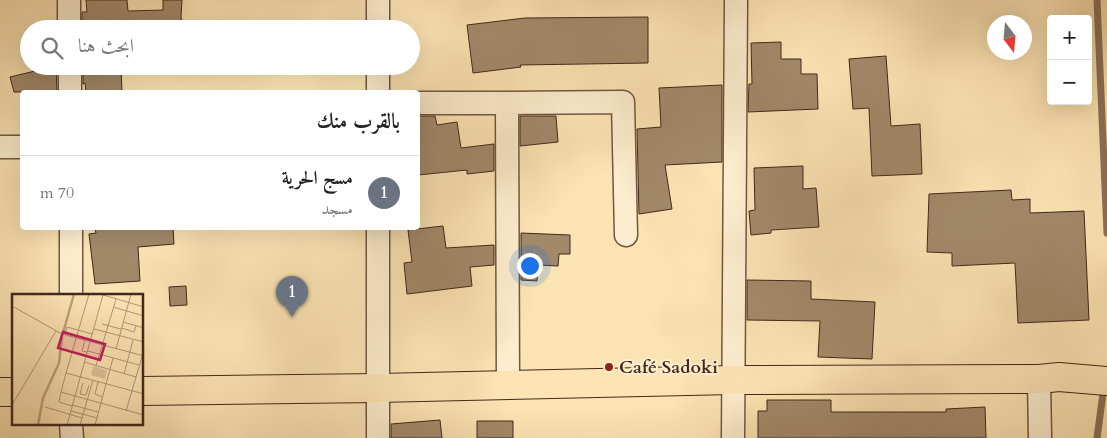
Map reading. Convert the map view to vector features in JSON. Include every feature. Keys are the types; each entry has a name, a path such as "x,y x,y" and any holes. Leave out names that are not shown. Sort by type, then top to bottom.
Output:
{"main road":[{"path":"144,391 508,386 733,380 1049,378 1107,381"}],"street":[{"path":"69,0 69,20"},
{"path":"378,0 378,20"},
{"path":"733,438 736,0"},
{"path":"70,75 70,90"},
{"path":"378,75 378,90"},
{"path":"420,103 624,102 626,235"},
{"path":"507,103 508,386"},
{"path":"0,147 20,147"},
{"path":"71,230 71,294"},
{"path":"378,230 378,438"},
{"path":"1040,438 1049,378"}],"building":[{"path":"86,0 127,0 128,11 163,10 163,0 182,0 182,20 82,20 82,12 87,12"},
{"path":"648,17 648,63 520,65 521,67 473,73 467,25 525,18"},
{"path":"781,42 781,59 801,59 801,74 817,74 818,109 748,112 749,84 752,84 751,43"},
{"path":"886,56 891,126 920,124 922,174 872,176 869,108 853,109 849,59"},
{"path":"20,75 56,75 57,90 20,90 20,92 14,92 10,77"},
{"path":"83,75 121,75 122,90 86,90 85,83 83,84"},
{"path":"722,85 722,162 665,165 672,209 639,214 637,129 661,127 659,88"},
{"path":"420,116 435,116 437,125 457,122 461,148 494,144 494,171 467,174 467,170 420,175"},
{"path":"520,116 556,116 558,142 520,146"},
{"path":"803,166 803,189 816,188 819,227 771,230 771,233 751,235 749,211 755,210 754,168"},
{"path":"1011,190 1012,200 1030,199 1030,213 1084,211 1089,320 1018,323 1015,263 952,266 952,253 927,252 929,194"},
{"path":"443,226 446,248 494,245 494,265 470,267 472,286 407,294 404,263 412,262 408,230"},
{"path":"95,230 173,230 174,244 138,247 140,281 95,284 89,234 96,233"},
{"path":"521,233 570,235 570,254 559,254 558,266 538,265 537,281 521,280"},
{"path":"747,280 811,281 811,299 875,302 872,359 818,357 820,321 747,320"},
{"path":"186,286 187,305 170,306 169,287"},
{"path":"767,400 831,400 831,412 946,412 946,409 985,407 986,438 758,438 758,411 767,411"},
{"path":"440,420 442,438 391,438 391,424"},
{"path":"477,421 513,421 513,438 477,438"}],"waterway":[{"path":"1097,0 1107,233"},
{"path":"1097,438 1104,386"}],"place":[{"name":"مسج الحرية","path":"292,317"},
{"name":"Café Sadoki","path":"609,367"}]}
